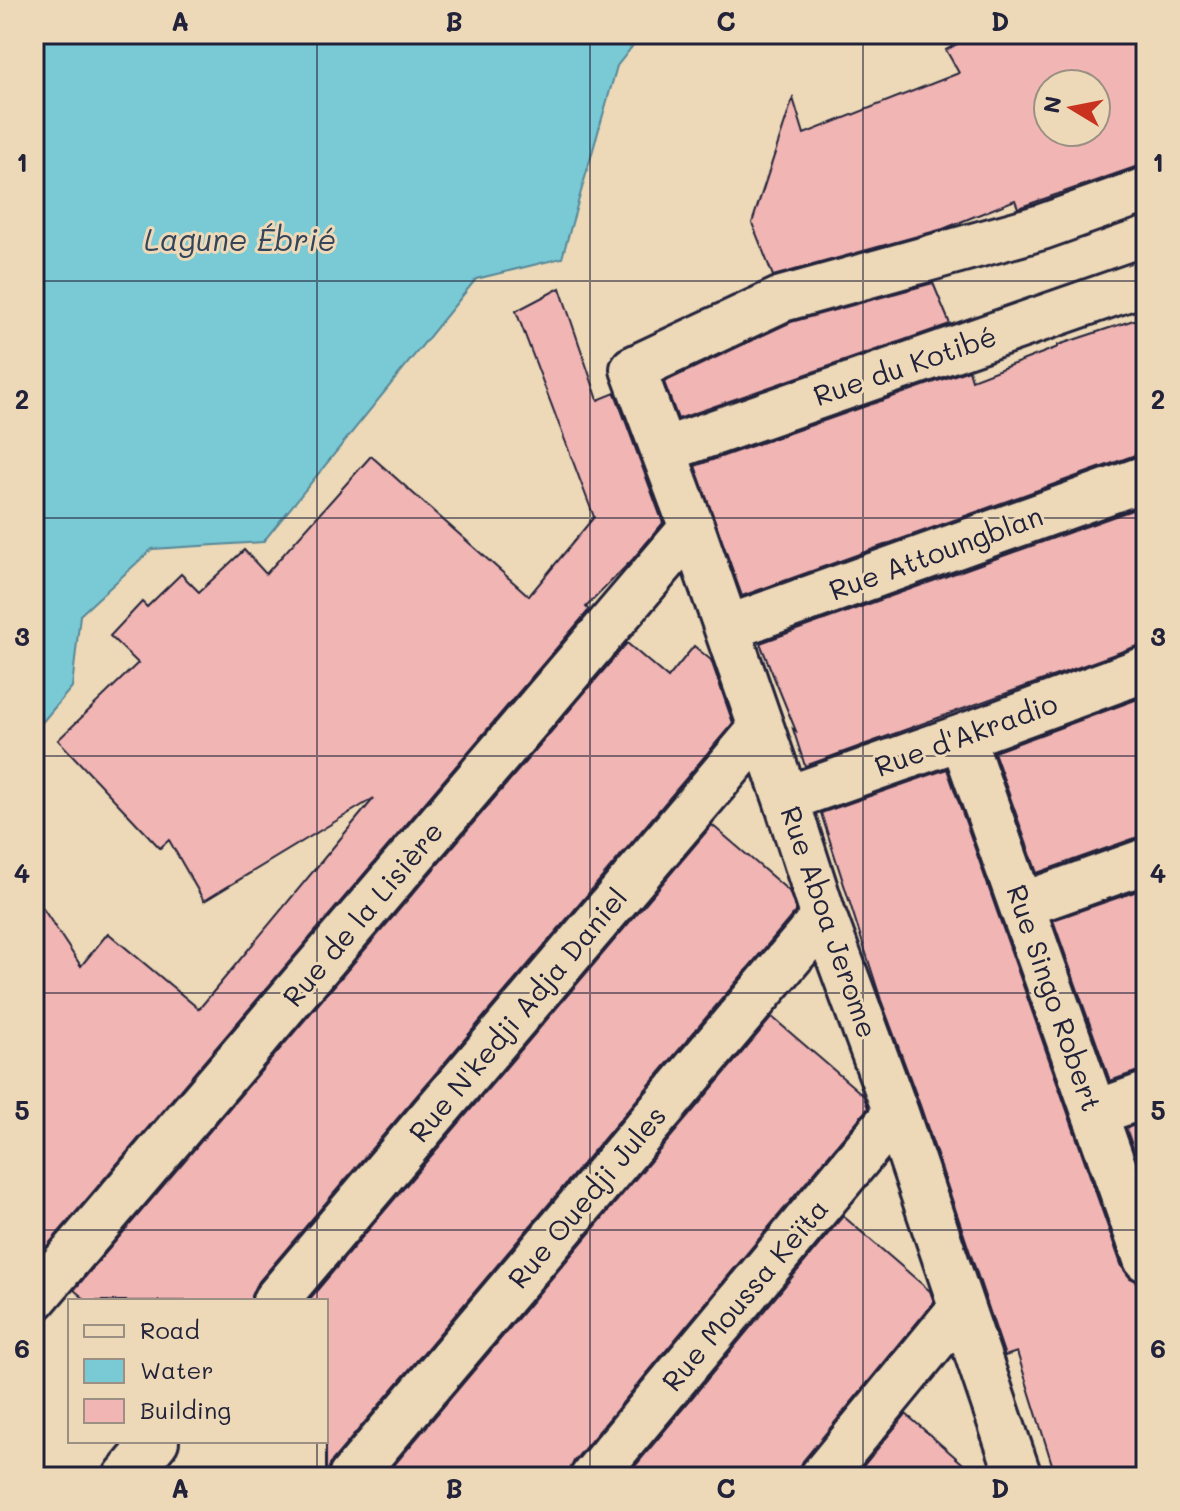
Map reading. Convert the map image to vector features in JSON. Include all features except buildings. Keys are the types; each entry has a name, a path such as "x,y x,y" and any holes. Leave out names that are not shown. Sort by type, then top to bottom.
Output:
{"street":[{"name":"Rue Aboa Jerome","path":"1019,1477 896,1113 824,917 692,528 633,369 782,299 1042,227 1146,190"},
{"name":"Rue du Kotibé","path":"664,450 1146,282"},
{"name":"Rue Attoungblan","path":"727,628 1146,478"},
{"name":"Rue de la Lisière","path":"34,1299 692,528"},
{"name":"Rue d'Akradio","path":"786,799 1146,669"},
{"name":"Rue N'kedji Adja Daniel","path":"277,1299 761,729"},
{"name":"Rue Singo Robert","path":"962,737 1146,1259"},
{"path":"1022,905 1146,861"},
{"name":"Rue Ouedji Jules","path":"351,1477 824,917"},
{"path":"1095,1113 1146,1095"},
{"name":"Rue Moussa Keïta","path":"593,1477 896,1113"},
{"path":"822,1477 961,1308"},
{"path":"126,1477 154,1443"}],"water":[{"name":"Lagune Ébrié","path":"34,34 642,34 617,66 562,258 476,279 263,542 152,549 80,615 72,687 34,732"}]}
